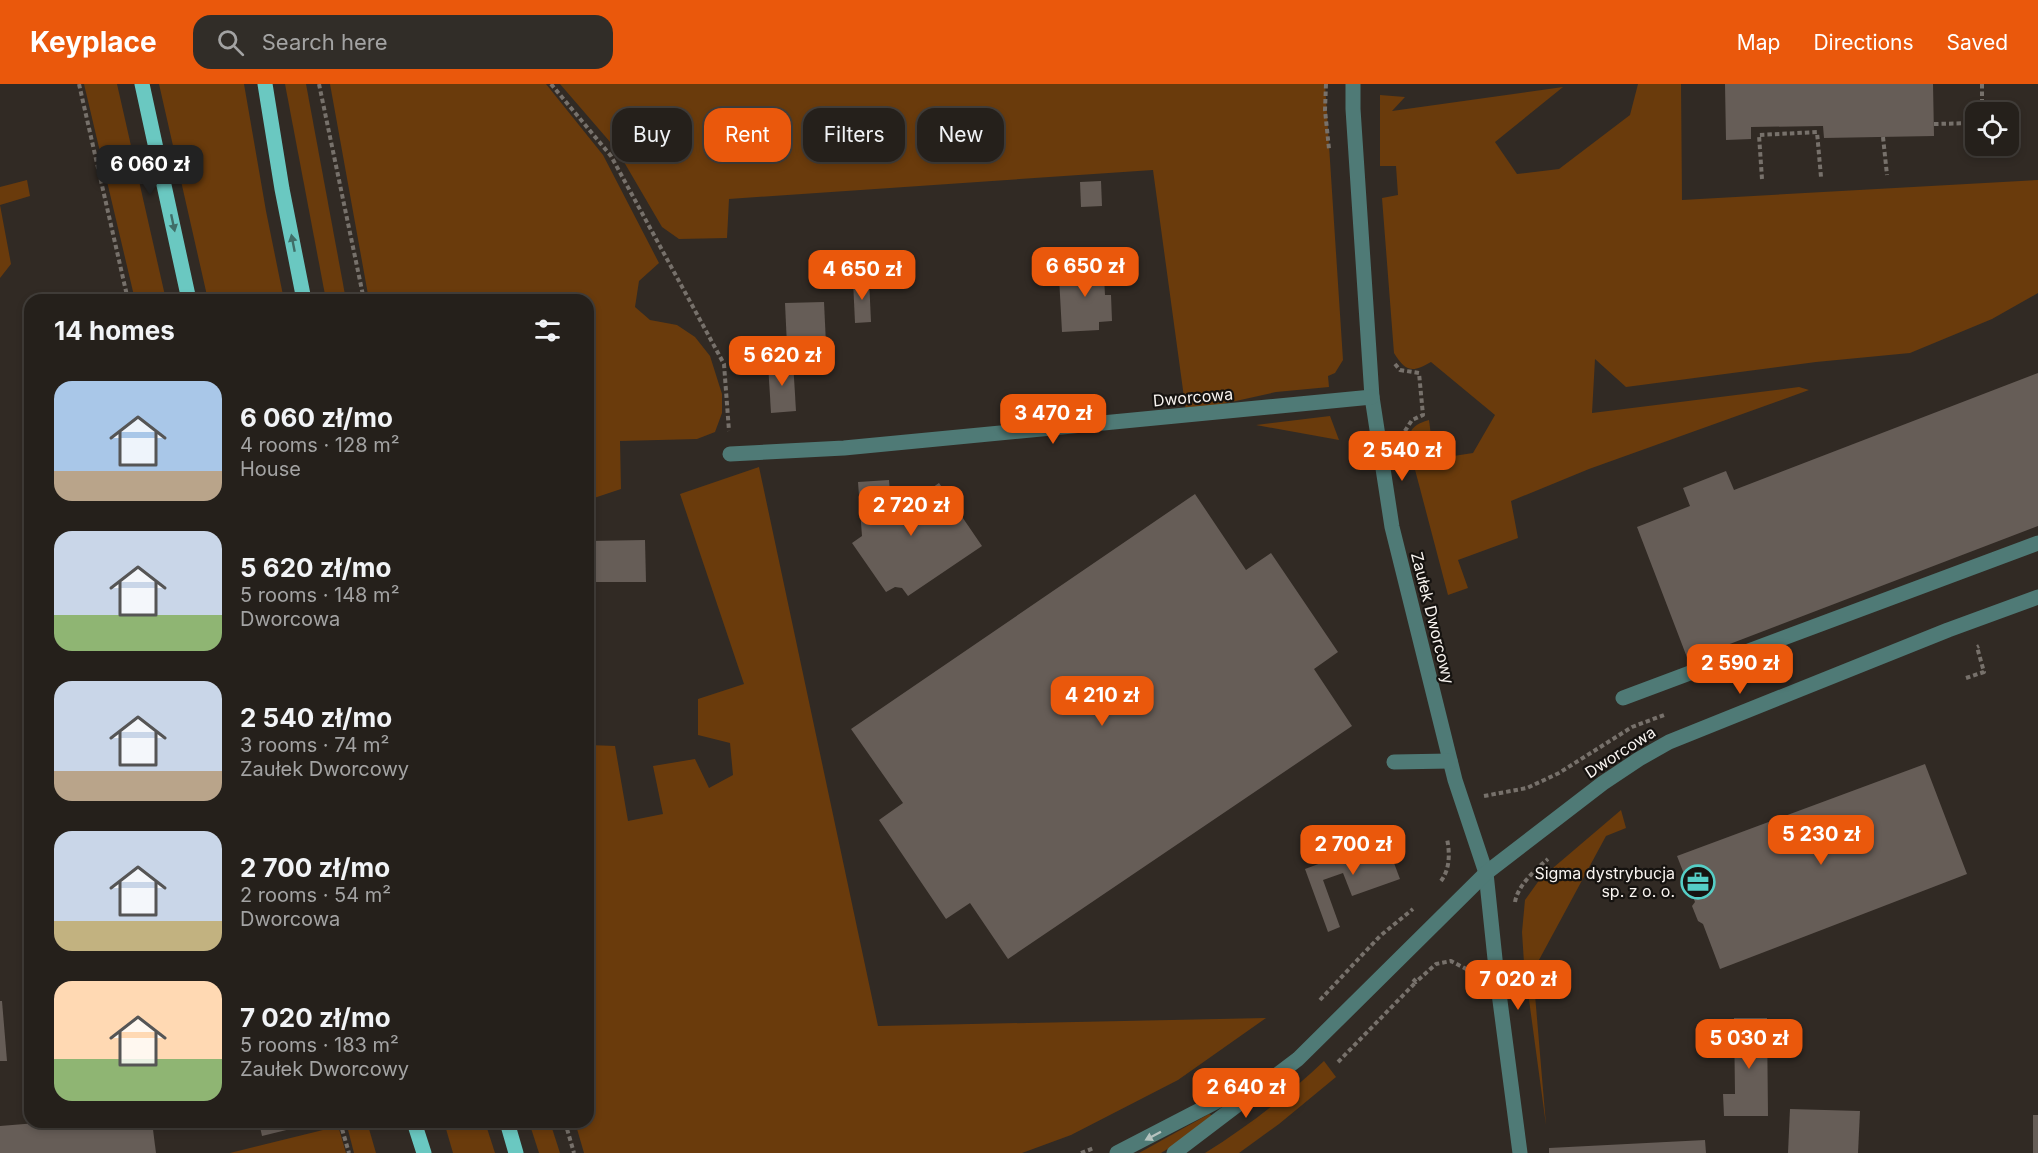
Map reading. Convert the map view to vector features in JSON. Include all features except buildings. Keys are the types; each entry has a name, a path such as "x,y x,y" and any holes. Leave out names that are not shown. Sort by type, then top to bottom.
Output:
{"main road":[{"path":"142,84 188,294"},
{"path":"264,84 303,294"},
{"path":"416,1128 422,1150"},
{"path":"509,1128 516,1153"}],"street":[{"name":"Zaułek Dworcowy","path":"1353,84 1372,397 1392,527 1455,780 1486,873 1520,1153"},
{"name":"Dworcowa","path":"730,454 844,448 1372,397"},
{"path":"1623,698 2038,543"},
{"name":"Dworcowa","path":"1174,1153 1298,1059 1486,873 1603,783 1639,759 1669,742 1948,630 2038,597"},
{"path":"1394,762 1450,761"},
{"name":"Dworcowa","path":"1117,1153 1298,1059"}],"path":[{"path":"79,84 127,294"},
{"path":"319,84 363,294"},
{"path":"551,84 611,156 724,364 730,454"},
{"path":"1982,84 1982,102"},
{"path":"1934,123 1965,123"},
{"path":"1762,179 1759,135 1817,132 1821,177"},
{"path":"1883,137 1887,175"},
{"path":"1392,359 1400,370 1419,373 1423,415 1413,420 1405,428 1402,437"},
{"path":"1559,773 1563,778"},
{"path":"1487,789 1493,794"},
{"path":"1515,905 1516,897 1527,879 1553,855"},
{"path":"1380,936 1416,982"},
{"path":"1338,1062 1436,964 1451,960 1470,970 1477,978 1497,978"},
{"path":"342,1128 349,1153"},
{"path":"567,1128 574,1153"}],"shaded area":[{"path":"84,84 117,84 165,294 134,294"},
{"path":"159,84 244,84 283,294 207,294"},
{"path":"285,84 306,84 345,294 325,294"},
{"path":"330,84 546,84 603,155 659,263 639,281 635,307 650,320 677,325 695,337 710,356 722,394 722,413 715,432 697,439 620,441 621,489 594,498 594,294 368,294"},
{"path":"560,84 1325,84 1343,360 1335,373 1328,376 1329,387 1276,392 1186,412 1153,170 729,199 727,238 679,239 662,227 624,162 692,162 692,108 612,108 612,144"},
{"path":"1638,84 1681,84 1682,200 2038,180 2038,293 1992,319 1910,353 1816,362 1626,387 1595,359 1592,413 1799,387 1809,390 1589,469 1511,501 1518,538 1458,560 1468,588 1448,595 1408,443 1410,434 1420,423 1429,420 1434,459 1473,453 1495,415 1431,362 1419,368 1410,369 1402,364 1394,353 1382,198 1398,195 1396,166 1380,166 1380,95 1405,97 1392,111 1563,87 1495,142 1517,174 1559,169 1630,115"},
{"path":"27,180 30,196 0,205 0,187"},
{"path":"0,205 11,264 0,278"},
{"path":"1330,416 1339,440 1256,425"},
{"path":"759,467 878,1026 1266,1018 1178,1080 1071,1135 1022,1153 584,1153 577,1128 594,1128 594,745 615,746 628,821 663,814 653,766 695,759 709,788 733,775 730,743 698,735 698,699 744,684 680,494"},
{"path":"1621,810 1626,828 1606,836 1533,971 1546,1125 1524,963 1522,932 1525,900 1540,879"},
{"path":"1324,1061 1336,1077 1279,1124 1239,1153 1205,1153 1267,1110"},
{"path":"1209,1114 1214,1116 1213,1121 1161,1153 1139,1153"},
{"path":"323,1128 339,1128 346,1153 230,1153 323,1130"},
{"path":"348,1128 369,1128 376,1153 354,1153"},
{"path":"446,1128 487,1128 495,1153 453,1153"},
{"path":"531,1128 552,1128 560,1153 539,1153"}],"place":[{"name":"Sigma dystrybucja sp. z o. o.","path":"1698,882"}]}
